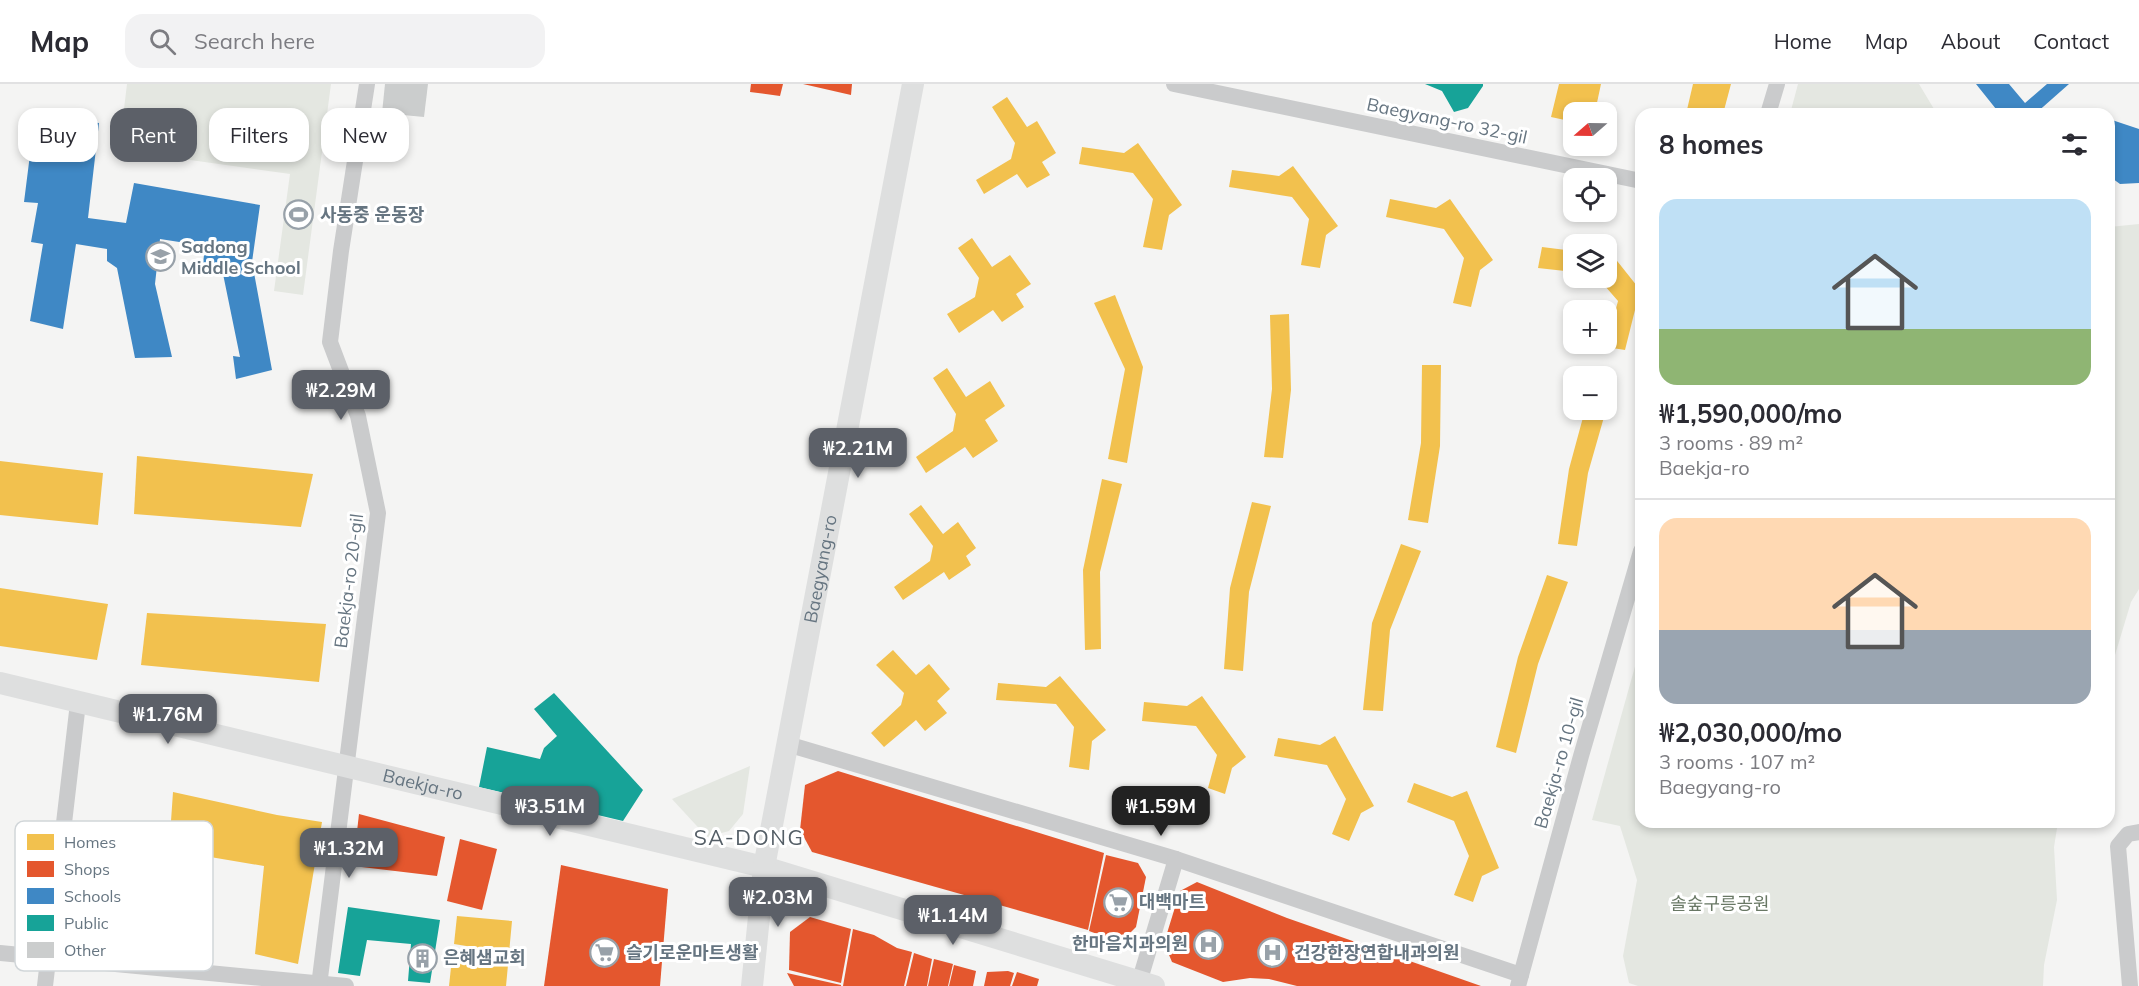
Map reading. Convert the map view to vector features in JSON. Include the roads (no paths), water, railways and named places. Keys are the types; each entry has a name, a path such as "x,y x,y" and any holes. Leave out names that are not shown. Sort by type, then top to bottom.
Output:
{"street":[{"name":"Baekja-ro 20-gil","path":"319,985 378,513 358,416 330,342 341,251 367,84"},
{"name":"Baegyang-ro","path":"752,986 764,867 913,84"},
{"name":"Baegyang-ro 32-gil","path":"1174,84 1635,180"},
{"path":"1770,108 1777,84"},
{"name":"Baekja-ro 10-gil","path":"1519,980 1635,572"},
{"name":"Baekja-ro","path":"0,683 764,867 1144,984"},
{"path":"64,821 78,703"},
{"path":"788,744 1176,859 1519,980"},
{"path":"2130,986 2118,846 2128,834 2139,832"},
{"path":"1144,984 1176,859"},
{"path":"0,953 15,955"},
{"path":"45,986 47,971"},
{"path":"131,971 175,978 346,986"}],"place":[{"name":"사동중 운동장","path":"299,215"},
{"name":"Sadong Middle School","path":"160,257"},
{"name":"대백마트","path":"1118,902"},
{"name":"한마음치과의원","path":"1209,944"},
{"name":"슬기로운마트생활","path":"605,953"},
{"name":"건강한장연합내과의원","path":"1273,953"},
{"name":"은혜샘교회","path":"422,958"}],"district":[{"name":"SA-DONG","path":"749,838"}],"park label":[{"name":"솔숲구릉공원","path":"1720,904"}]}
